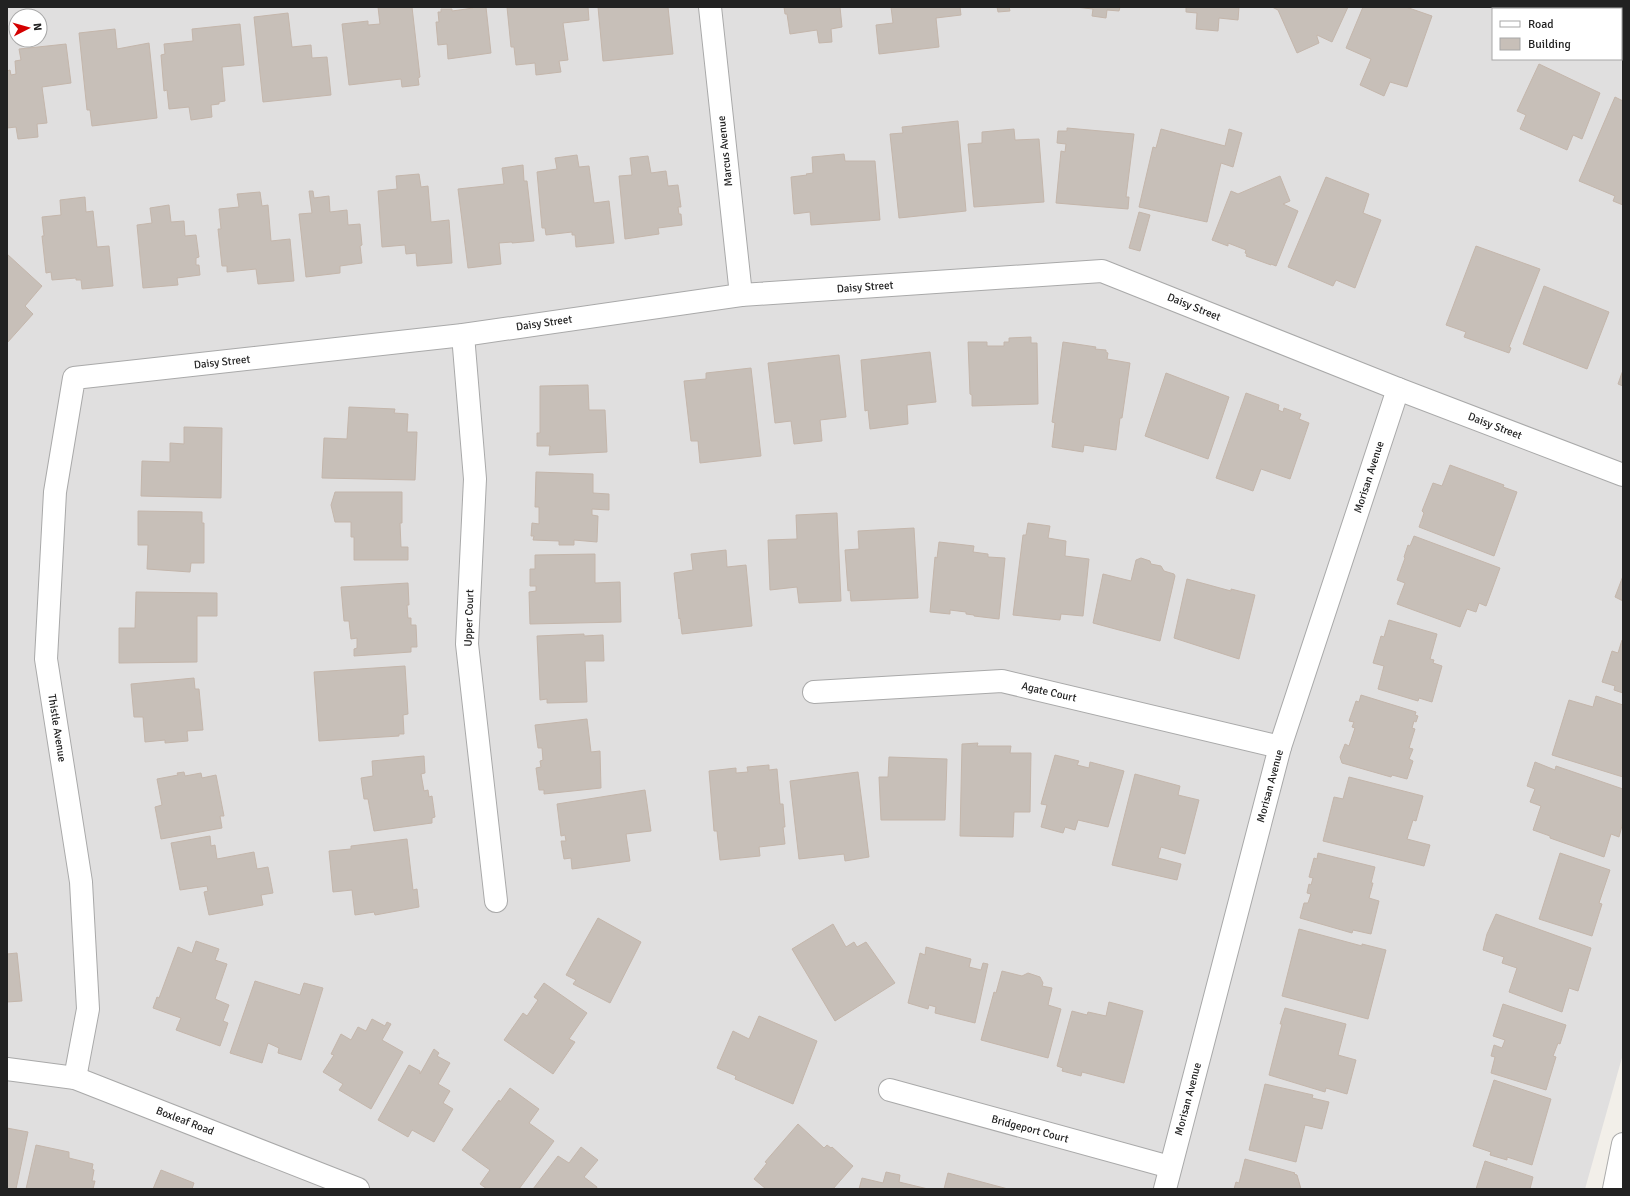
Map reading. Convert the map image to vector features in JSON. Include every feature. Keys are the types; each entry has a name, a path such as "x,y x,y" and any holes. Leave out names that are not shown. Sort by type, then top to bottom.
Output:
{"street":[{"name":"Marcus Avenue","path":"710,7 741,295"},
{"name":"Daisy Street","path":"74,378 463,335 741,295 1102,271 1398,389 1623,474"},
{"name":"Upper Court","path":"463,335 475,479 467,644 496,901"},
{"name":"Thistle Avenue","path":"74,378 55,492 46,659 82,882 88,1009 75,1078"},
{"name":"Morisan Avenue","path":"1165,1189 1280,747 1398,389"},
{"name":"Agate Court","path":"814,692 1002,681 1280,747"},
{"name":"Boxleaf Road","path":"7,1069 75,1078 358,1189"},
{"name":"Bridgeport Court","path":"890,1090 1170,1167"},
{"path":"1614,1189 1623,1144"}],"shaded area":[{"path":"7,7 1623,7 1623,1054 1585,1189 7,1189"}],"building":[{"path":"378,7 412,7 420,77 418,78 419,85 402,87 401,79 349,85 342,24 368,21 368,25 380,24"},
{"path":"473,7 486,7 491,53 448,59 447,44 438,45 436,22 439,22 438,12 441,12 441,9 452,9 452,11"},
{"path":"507,7 588,7 589,20 563,23 568,60 559,61 561,72 536,75 535,63 516,65 514,47 511,47"},
{"path":"598,7 668,7 673,54 603,61"},
{"path":"784,7 840,7 842,27 831,29 832,42 819,43 817,30 790,34 787,14 785,14"},
{"path":"891,7 960,7 961,15 936,18 939,47 879,54 876,25 893,23"},
{"path":"997,7 1009,7 1010,11 998,12"},
{"path":"1075,7 1120,7 1119,11 1107,10 1106,18 1092,16 1093,9"},
{"path":"1186,7 1239,7 1238,20 1219,18 1218,31 1196,29 1197,13 1186,12"},
{"path":"1272,7 1348,7 1332,42 1317,35 1319,43 1297,53 1278,10"},
{"path":"1363,7 1406,7 1432,16 1407,87 1390,82 1384,96 1360,85 1371,59 1346,48"},
{"path":"288,13 292,47 311,45 312,58 327,57 331,95 263,102 254,17"},
{"path":"240,24 244,65 222,67 225,101 219,102 219,104 211,105 212,117 191,120 189,107 169,109 167,90 164,91 161,55 165,54 164,44 193,41 192,29"},
{"path":"115,29 117,49 149,43 157,118 92,126 90,110 87,110 79,33"},
{"path":"66,44 71,83 42,87 47,123 37,124 38,137 18,139 16,127 7,128 7,71 10,70 11,75 16,74 15,61 21,60 19,49 48,48 48,46"},
{"path":"1539,64 1600,93 1582,139 1573,135 1567,150 1520,129 1526,115 1517,111"},
{"path":"1615,97 1623,101 1623,205 1613,201 1615,196 1579,181"},
{"path":"958,121 966,211 899,218 890,134 903,133 902,127"},
{"path":"1067,128 1134,134 1126,197 1129,197 1128,209 1056,203 1061,151 1065,152 1066,144 1057,143 1058,131 1067,131"},
{"path":"1014,129 1015,140 1039,139 1044,202 974,207 968,144 982,143 982,132"},
{"path":"1161,129 1225,146 1229,129 1242,133 1233,167 1221,163 1207,222 1139,207 1153,147 1156,148"},
{"path":"844,154 845,161 875,161 880,220 811,225 810,212 794,214 791,177 813,173 812,157"},
{"path":"577,155 579,167 589,166 594,203 609,201 614,243 576,247 575,235 572,235 572,232 546,235 545,228 542,228 537,172 557,169 555,158"},
{"path":"648,156 651,173 666,171 668,186 678,185 681,207 678,207 679,214 681,214 682,225 658,228 659,234 625,239 619,176 632,175 630,158"},
{"path":"523,165 524,181 527,181 534,241 499,243 501,264 468,268 458,189 504,184 502,168"},
{"path":"419,174 421,187 428,186 431,222 449,220 452,263 417,266 416,253 406,254 405,245 382,247 378,191 397,189 396,176"},
{"path":"1280,176 1290,201 1283,204 1298,211 1276,266 1246,256 1246,250 1228,243 1228,246 1212,240 1231,191 1238,194"},
{"path":"1326,177 1369,194 1363,213 1381,220 1355,288 1336,280 1333,286 1288,267"},
{"path":"309,191 313,191 314,198 329,196 330,212 347,210 348,225 360,224 362,263 340,266 340,273 306,277 299,214 312,213"},
{"path":"260,192 262,206 268,205 271,241 290,239 294,281 258,284 256,269 227,272 227,266 222,266 218,229 221,229 219,209 239,207 237,194"},
{"path":"85,197 86,212 93,211 97,247 109,246 113,286 82,289 81,280 76,280 76,278 52,280 51,272 46,273 42,236 44,236 42,217 61,215 60,200"},
{"path":"169,205 171,222 184,221 185,236 196,235 199,257 196,258 196,265 199,265 200,275 177,278 178,285 143,288 137,225 152,223 150,208"},
{"path":"1139,212 1150,215 1140,251 1129,248"},
{"path":"1476,246 1540,269 1509,347 1511,348 1509,353 1464,337 1466,332 1446,325"},
{"path":"7,254 42,286 25,306 33,314 7,343"},
{"path":"1544,286 1609,312 1587,369 1523,344"},
{"path":"1031,337 1031,343 1037,343 1038,404 972,406 972,395 970,394 968,342 987,342 987,346 1004,346 1004,342 1009,342 1009,338"},
{"path":"1063,342 1106,350 1108,353 1107,359 1130,363 1116,450 1084,445 1083,452 1052,447 1055,423 1052,422"},
{"path":"930,352 936,402 907,405 908,424 870,429 868,410 865,411 861,360"},
{"path":"839,355 846,417 820,420 822,441 794,444 791,421 775,423 768,363"},
{"path":"751,368 761,456 700,463 698,441 691,441 684,381 706,379 706,373"},
{"path":"1623,370 1623,386 1618,384"},
{"path":"1166,373 1229,397 1208,459 1145,436"},
{"path":"588,385 589,410 605,410 607,452 549,455 550,446 537,446 537,433 540,433 540,386"},
{"path":"1246,393 1279,405 1278,410 1283,412 1284,408 1301,414 1299,419 1309,423 1290,479 1261,469 1253,491 1216,478"},
{"path":"349,407 395,409 394,413 408,414 407,432 417,432 415,480 322,478 324,438 347,439"},
{"path":"184,427 222,428 221,498 141,496 142,461 170,462 170,443 184,444"},
{"path":"1450,465 1504,485 1503,487 1517,492 1494,556 1419,527 1424,513 1422,511 1433,483 1442,486"},
{"path":"536,472 593,474 593,493 609,494 609,510 592,509 592,515 598,516 597,542 574,540 574,545 559,545 559,541 533,540 534,536 531,536 532,523 539,524 539,507 535,507"},
{"path":"335,492 402,492 402,523 400,523 401,547 408,547 408,560 354,560 354,537 351,537 351,522 335,522 331,505"},
{"path":"138,511 202,512 202,523 204,523 204,563 191,563 190,572 147,569 148,545 138,545"},
{"path":"837,513 841,601 799,603 797,587 770,590 768,540 797,539 796,515"},
{"path":"1028,523 1050,526 1048,538 1066,541 1065,556 1089,559 1083,616 1061,614 1060,620 1013,615 1023,535 1026,535"},
{"path":"914,528 918,598 851,601 850,590 848,591 845,550 859,549 858,531"},
{"path":"1414,536 1500,568 1486,606 1479,603 1476,612 1467,609 1460,627 1397,604 1405,583 1397,580 1408,545 1410,546"},
{"path":"939,542 974,546 973,552 988,554 988,557 1005,558 999,619 974,616 966,614 966,612 950,610 950,614 930,612 935,557 937,558"},
{"path":"726,550 727,567 746,565 752,626 682,634 674,573 693,570 691,554"},
{"path":"595,554 595,583 620,582 621,622 530,624 529,592 536,591 536,586 530,586 530,569 535,569 535,555"},
{"path":"1141,558 1150,561 1151,564 1161,566 1164,571 1174,574 1175,576 1160,641 1093,623 1103,574 1131,581 1136,560"},
{"path":"1623,576 1623,601 1615,597"},
{"path":"1187,579 1231,591 1231,589 1255,595 1239,659 1174,638"},
{"path":"408,583 408,618 411,618 411,625 416,625 417,647 411,647 411,652 354,656 354,649 357,648 357,638 351,639 349,621 344,621 341,587"},
{"path":"136,592 217,593 217,616 197,616 197,662 119,663 119,628 135,628"},
{"path":"1389,620 1437,634 1430,659 1434,660 1433,663 1442,666 1432,702 1419,698 1418,701 1378,689 1384,666 1373,663 1381,636 1384,637"},
{"path":"584,634 584,636 603,635 604,661 585,661 587,702 547,703 547,699 540,700 537,636"},
{"path":"1622,640 1623,693 1614,690 1615,686 1602,682 1612,651 1618,653"},
{"path":"405,666 408,714 403,715 404,734 399,734 399,736 319,741 314,672"},
{"path":"194,678 195,689 199,689 203,730 187,731 188,741 165,743 165,740 145,742 143,717 134,717 131,684"},
{"path":"1361,695 1416,712 1415,715 1418,716 1416,722 1414,721 1412,728 1415,729 1409,748 1413,749 1409,759 1413,761 1407,779 1392,775 1391,777 1342,763 1340,757 1345,744 1349,746 1355,728 1352,727 1354,722 1349,721 1356,701 1359,702"},
{"path":"1596,696 1623,705 1623,777 1552,755 1569,700 1593,707"},
{"path":"587,719 591,752 600,751 601,788 544,794 544,790 539,790 536,768 541,767 540,761 543,760 542,748 538,748 535,725"},
{"path":"978,743 977,746 1011,746 1010,753 1031,753 1030,812 1014,812 1013,837 960,836 962,744"},
{"path":"1055,755 1079,761 1077,765 1089,768 1090,762 1124,771 1108,827 1078,820 1075,830 1065,827 1063,833 1041,827 1047,805 1041,804"},
{"path":"424,756 425,773 421,774 424,791 428,790 429,797 432,796 435,817 432,818 432,823 374,831 368,799 364,799 361,778 373,776 372,761"},
{"path":"889,757 947,759 945,820 881,820 879,777 888,777"},
{"path":"1535,762 1555,770 1556,766 1623,789 1623,822 1619,837 1611,834 1604,857 1550,838 1550,836 1533,830 1541,806 1530,802 1535,789 1527,786"},
{"path":"769,765 769,770 777,769 780,804 783,804 785,844 759,847 760,856 720,860 717,831 714,831 709,771 736,768 736,773 748,772 747,767"},
{"path":"184,772 185,776 201,773 202,778 216,775 224,816 220,816 222,828 161,839 155,807 162,805 157,779 178,775 177,773"},
{"path":"858,772 869,857 845,861 844,854 799,859 790,781"},
{"path":"1135,774 1180,786 1178,795 1199,800 1185,854 1161,847 1158,858 1181,864 1177,880 1112,865"},
{"path":"1349,777 1423,796 1416,821 1413,820 1407,839 1430,845 1424,866 1323,841 1334,797 1343,799"},
{"path":"645,790 651,831 626,834 630,861 572,869 571,858 564,859 561,841 566,841 565,835 561,836 557,804"},
{"path":"210,836 211,846 215,845 217,859 254,852 257,869 268,867 273,893 261,895 263,905 209,915 204,892 208,891 207,886 180,890 171,843"},
{"path":"407,839 413,890 417,889 419,907 375,915 374,912 355,915 352,890 333,892 329,851 351,849 351,846"},
{"path":"1318,853 1375,867 1369,898 1379,901 1371,934 1353,930 1352,933 1300,918 1304,903 1308,903 1311,894 1307,893 1309,884 1311,885 1313,878 1309,877 1314,858 1317,859"},
{"path":"1560,853 1610,870 1599,903 1602,904 1592,936 1539,919"},
{"path":"1496,914 1591,948 1578,991 1569,988 1562,1012 1509,992 1517,968 1502,963 1504,957 1483,950 1487,934"},
{"path":"598,918 641,942 610,1003 573,984 576,980 566,975"},
{"path":"833,924 846,947 854,942 857,947 866,942 895,983 835,1021 792,949"},
{"path":"1299,929 1362,946 1362,944 1386,950 1368,1019 1282,996"},
{"path":"196,941 219,949 215,960 227,964 215,999 229,1005 223,1021 228,1023 220,1046 176,1030 181,1018 153,1008 157,997 159,998 178,947 192,953"},
{"path":"926,947 971,959 969,967 981,970 983,963 988,964 975,1023 935,1013 936,1007 929,1005 928,1009 908,1003 920,953 925,955"},
{"path":"17,953 22,1001 7,1002 7,954"},
{"path":"1002,971 1022,976 1028,973 1040,977 1043,983 1042,986 1052,988 1048,1005 1061,1009 1048,1058 981,1040 994,992 996,993"},
{"path":"255,981 300,995 304,983 323,988 301,1060 278,1053 279,1048 268,1043 262,1063 230,1053"},
{"path":"544,983 587,1013 569,1039 575,1042 553,1074 504,1040 523,1013 527,1016 538,1000 534,997"},
{"path":"1109,1002 1143,1011 1124,1083 1082,1072 1081,1076 1062,1071 1063,1068 1057,1066 1072,1011 1087,1015 1088,1012 1106,1016"},
{"path":"1503,1004 1566,1025 1560,1044 1558,1043 1553,1056 1556,1057 1546,1090 1491,1073 1495,1057 1491,1056 1494,1045 1502,1048 1505,1040 1493,1036"},
{"path":"1285,1008 1346,1024 1338,1055 1356,1060 1347,1094 1326,1088 1325,1092 1269,1075"},
{"path":"759,1016 817,1041 793,1104 735,1079 736,1076 717,1068 733,1031 749,1039"},
{"path":"372,1019 385,1026 387,1022 391,1024 382,1040 403,1052 371,1109 339,1090 343,1084 323,1072 334,1055 331,1054 341,1034 351,1040 358,1027 366,1031"},
{"path":"434,1049 439,1053 437,1056 450,1063 438,1084 450,1091 443,1103 453,1109 434,1142 412,1130 408,1137 378,1120 409,1065 420,1071 420,1074"},
{"path":"1494,1080 1551,1099 1532,1165 1507,1157 1507,1160 1490,1155 1491,1152 1473,1146"},
{"path":"1265,1084 1313,1095 1312,1098 1329,1102 1322,1129 1305,1125 1296,1162 1249,1150"},
{"path":"510,1088 539,1109 529,1123 554,1141 519,1189 487,1189 480,1184 490,1170 462,1150 499,1100 500,1102"},
{"path":"798,1124 824,1148 827,1145 831,1148 832,1147 853,1166 833,1189 766,1189 754,1179 767,1163 765,1162"},
{"path":"7,1128 28,1132 16,1189 7,1189"},
{"path":"36,1145 69,1152 69,1158 93,1164 92,1169 94,1170 92,1181 95,1181 93,1189 26,1189"},
{"path":"581,1147 598,1160 584,1177 597,1187 596,1189 533,1189 558,1156 569,1163"},
{"path":"1245,1159 1295,1173 1294,1174 1297,1175 1301,1189 1234,1189 1236,1182 1239,1183"},
{"path":"1485,1161 1533,1177 1530,1189 1476,1189"},
{"path":"161,1170 194,1183 192,1189 153,1189"},
{"path":"886,1172 900,1175 899,1182 928,1189 859,1189 862,1178 883,1183"},
{"path":"948,1173 1008,1189 944,1189"}]}
